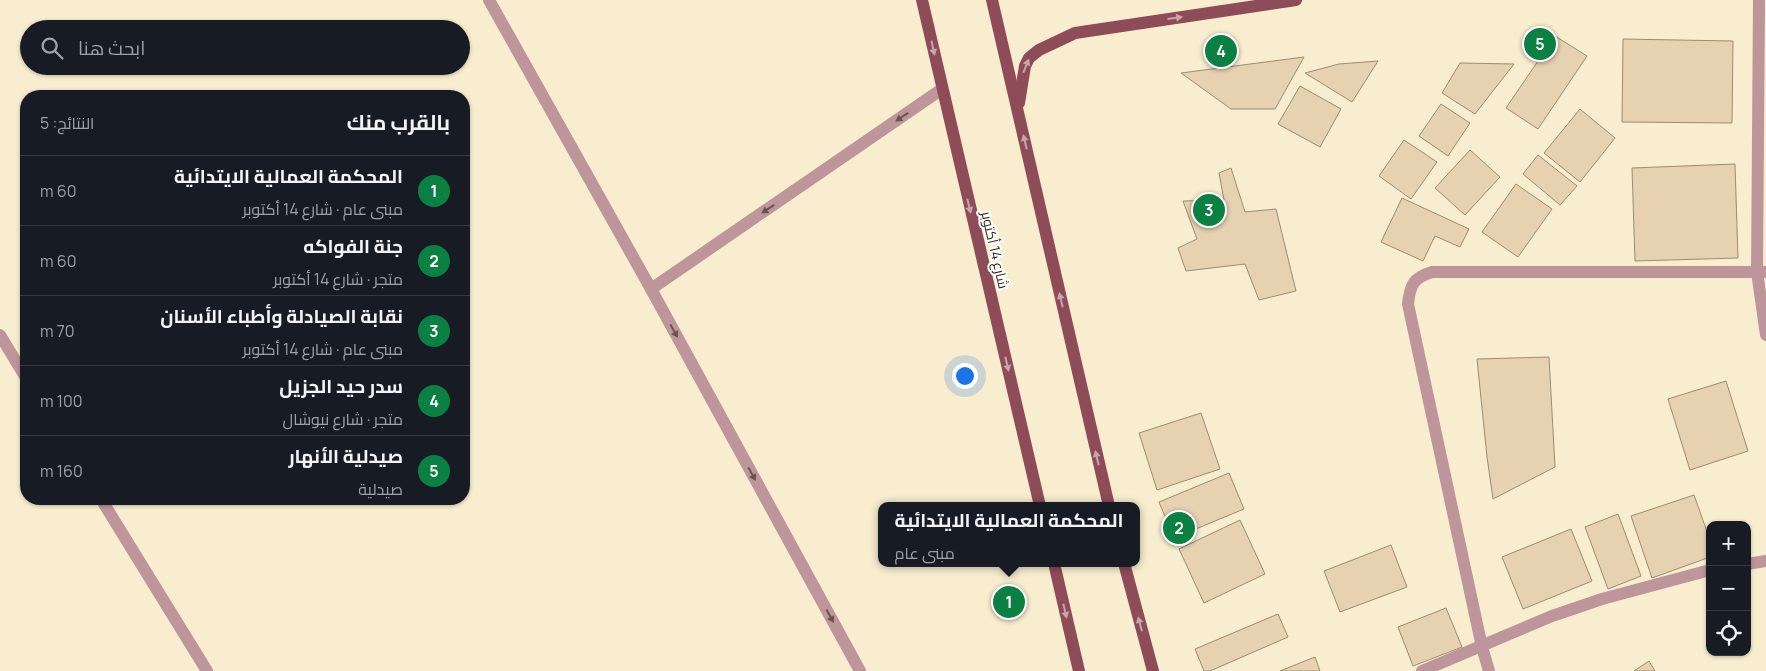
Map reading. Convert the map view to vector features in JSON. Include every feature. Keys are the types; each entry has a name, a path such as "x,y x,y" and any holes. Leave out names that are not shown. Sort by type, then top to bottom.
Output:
{"main road":[{"name":"شارع 14 أكتوبر","path":"922,0 1039,502"},
{"path":"992,0 1108,502"},
{"path":"1018,113 1024,72 1029,58 1038,50 1075,33 1296,0"},
{"path":"1055,567 1079,671"},
{"path":"1125,567 1153,671"}],"street":[{"path":"489,0 860,671"},
{"path":"1759,0 1761,272 1766,335"},
{"path":"650,289 942,89"},
{"path":"1489,671 1482,647 1408,304 1409,291 1414,282 1421,276 1432,272 1761,272"},
{"path":"0,335 20,368"},
{"path":"105,505 207,671"},
{"path":"1751,563 1766,561"},
{"path":"1422,671 1552,616 1593,602 1706,571"}],"building":[{"path":"1555,36 1587,56 1538,129 1506,108"},
{"path":"1623,39 1733,41 1732,123 1622,122"},
{"path":"1304,57 1275,109 1231,109 1181,73"},
{"path":"1378,61 1352,102 1305,73 1339,64"},
{"path":"1460,63 1514,64 1475,114 1442,93"},
{"path":"1300,86 1341,109 1320,147 1278,124"},
{"path":"1441,104 1470,123 1448,156 1419,136"},
{"path":"1580,109 1615,138 1580,182 1544,153"},
{"path":"1404,140 1437,162 1411,199 1379,176"},
{"path":"1470,150 1500,177 1465,215 1435,188"},
{"path":"1538,155 1577,186 1560,205 1523,174"},
{"path":"1735,164 1738,258 1635,261 1632,168"},
{"path":"1231,168 1245,212 1276,209 1296,291 1259,300 1245,264 1186,271 1178,248 1197,239 1183,201 1224,200 1219,173"},
{"path":"1516,184 1552,209 1518,257 1482,232"},
{"path":"1402,198 1469,229 1460,247 1435,236 1423,261 1381,242"},
{"path":"1549,357 1555,467 1493,499 1477,359"},
{"path":"1726,381 1748,451 1690,470 1668,399"},
{"path":"1201,413 1220,469 1157,490 1139,433"},
{"path":"1229,473 1244,509 1174,538 1159,502"},
{"path":"1694,495 1706,529 1706,558 1652,578 1631,516"},
{"path":"1618,514 1641,576 1608,589 1585,527"},
{"path":"1240,520 1265,574 1204,603 1179,549"},
{"path":"1571,529 1592,581 1523,609 1502,557"},
{"path":"1391,545 1407,587 1340,612 1324,571"},
{"path":"1446,608 1462,647 1413,666 1398,627"},
{"path":"1278,614 1288,637 1210,671 1204,671 1195,649"},
{"path":"1315,657 1320,671 1280,671"},
{"path":"1649,661 1655,671 1634,671"}],"place":[{"name":"صيدلية الأنهار","path":"1540,44"},
{"name":"سدر حيد الجزيل","path":"1221,51"},
{"name":"نقابة الصيادلة وأطباء الأسنان","path":"1209,210"},
{"name":"جنة الفواكه","path":"1179,528"},
{"name":"المحكمة العمالية الايتدائية","path":"1009,602"}]}
